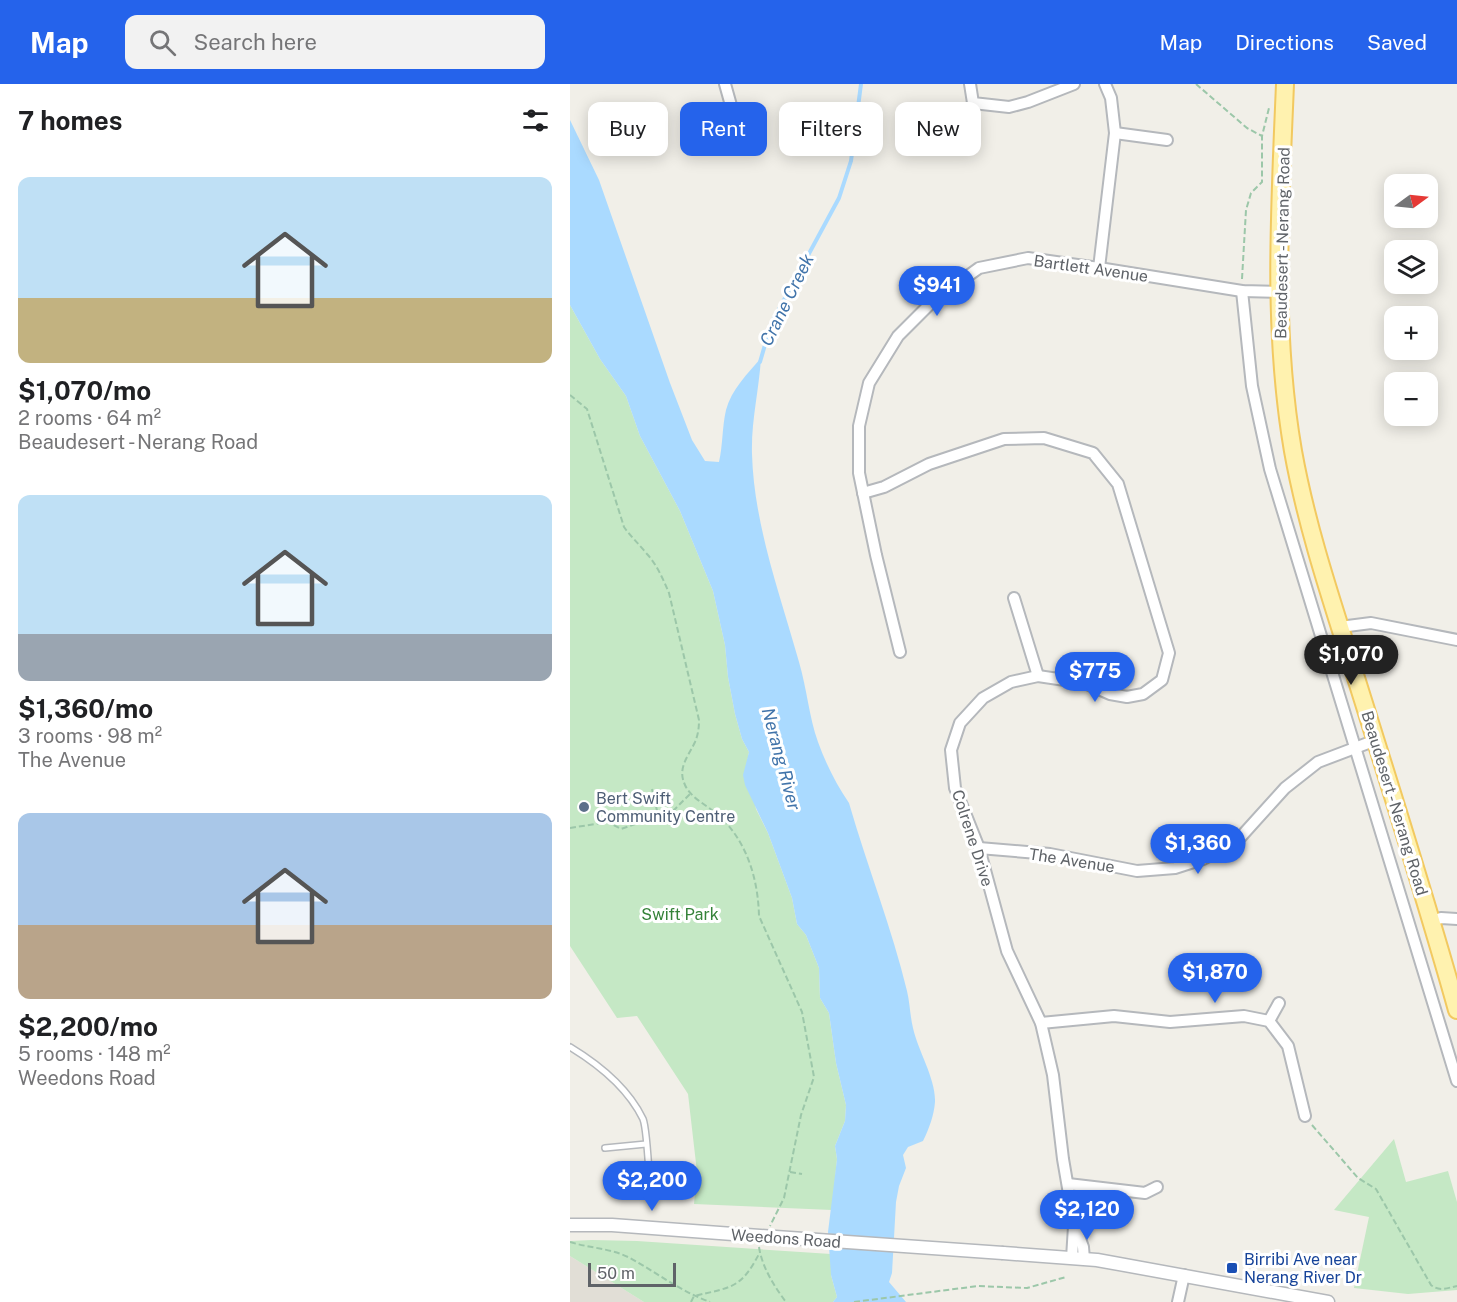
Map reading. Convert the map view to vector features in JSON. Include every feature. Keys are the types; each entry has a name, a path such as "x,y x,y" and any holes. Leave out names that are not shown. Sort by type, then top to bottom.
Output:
{"main road":[{"name":"Beaudesert - Nerang Road","path":"1285,84 1278,255 1281,358 1293,451 1313,542 1432,921 1457,1010"},
{"name":"Beaudesert - Nerang Road","path":"1432,921 1457,982"}],"street":[{"path":"725,84 730,102"},
{"path":"970,84 973,102"},
{"path":"981,104 1009,107 1074,84"},
{"path":"1099,268 1115,133 1111,98 1106,84"},
{"path":"1115,133 1167,140"},
{"name":"Bartlett Avenue","path":"900,652 859,473 859,426 869,383 898,336 933,301 980,268 1028,258 1242,291 1279,292"},
{"name":"Beaudesert - Nerang Road","path":"1242,291 1252,386 1270,469 1457,1081"},
{"name":"Colrene Drive","path":"863,493 884,487 929,464 1004,440 1044,438 1093,453 1118,484 1169,653 1162,680 1143,694 1127,697 1110,694 1085,683 1038,676 1011,682 983,698 960,723 951,750 955,788 979,848 1007,951 1041,1023 1053,1075 1078,1259"},
{"path":"1014,598 1038,676"},
{"path":"1340,627 1371,622 1457,640"},
{"name":"The Avenue","path":"979,848 1050,854 1137,871 1175,868 1203,859 1238,840 1285,788 1318,762 1376,740"},
{"path":"1432,921 1441,918 1457,918"},
{"path":"1269,1021 1279,1003"},
{"path":"1041,1023 1114,1016 1170,1022 1244,1016 1269,1021 1288,1046 1305,1116"},
{"path":"1068,1184 1144,1193 1157,1187"},
{"name":"Weedons Road","path":"570,1225 612,1225 1078,1259 1184,1275 1328,1302"},
{"path":"1178,1302 1184,1275"}],"lane":[{"path":"570,1047 593,1061 624,1091 644,1120 650,1189"},
{"path":"605,1148 646,1144"}],"path":[{"path":"1196,84 1247,128 1262,136"},
{"path":"1242,291 1246,210 1251,193 1262,182 1262,136 1269,105"},
{"path":"570,395 587,409 624,527 661,573 669,592 699,720 697,737 683,762 682,772 685,786 691,794 726,822 745,850 754,874 759,900 759,916 802,1012 814,1077 801,1115 784,1198 770,1225"},
{"path":"652,789 658,816"},
{"path":"570,828 608,822 621,829 673,811 691,794"},
{"path":"1305,1116 1358,1178 1376,1190 1431,1285 1442,1290 1457,1286"},
{"path":"790,1172 802,1174"},
{"path":"570,1242 607,1249 626,1257 694,1296 710,1302"},
{"path":"759,1246 775,1286 786,1302"},
{"path":"691,1302 694,1296 734,1285 745,1278 760,1252"},
{"path":"854,1302 978,1286 1027,1288 1066,1277"}],"shaded area":[{"path":"570,1256 644,1302 570,1302"}],"green space":[{"name":"Swift Park","path":"570,305 600,359 626,396 640,436 680,511 713,591 725,645 735,714 742,739 749,752 747,763 756,809 768,833 792,898 797,924 806,935 819,968 820,998 829,1013 836,1063 846,1105 845,1121 835,1146 837,1159 832,1210 694,1204 697,1172 688,1094 637,1016 617,1018 570,946"},
{"path":"1394,1139 1406,1182 1448,1171 1457,1202 1457,1290 1408,1294 1354,1288 1369,1217 1334,1210"},
{"path":"592,1240 831,1254 831,1275 837,1297 833,1302 644,1302 570,1256 570,1241"}],"water":[{"name":"Nerang River","path":"570,120 599,180 670,383 692,440 705,461 719,462 728,403 740,382 761,358 752,454 763,533 802,672 815,732 828,766 849,803 894,944 907,991 913,1028 935,1093 932,1117 923,1141 908,1147 903,1155 906,1168 896,1202 892,1273 889,1282 906,1302 833,1302 837,1297 831,1275 828,1232 837,1159 835,1146 845,1121 846,1105 836,1063 829,1013 820,998 819,968 806,935 797,924 792,898 768,833 745,785 743,775 749,752 742,739 735,714 725,645 713,591 680,511 640,436 626,396 600,359 570,305"}],"waterway":[{"name":"Crane Creek","path":"760,362 771,324 839,198 851,161 861,84"}],"place":[{"name":"Bert Swift Community Centre","path":"584,807"},
{"name":"Birribi Ave near Nerang River Dr","path":"1232,1268"}]}
